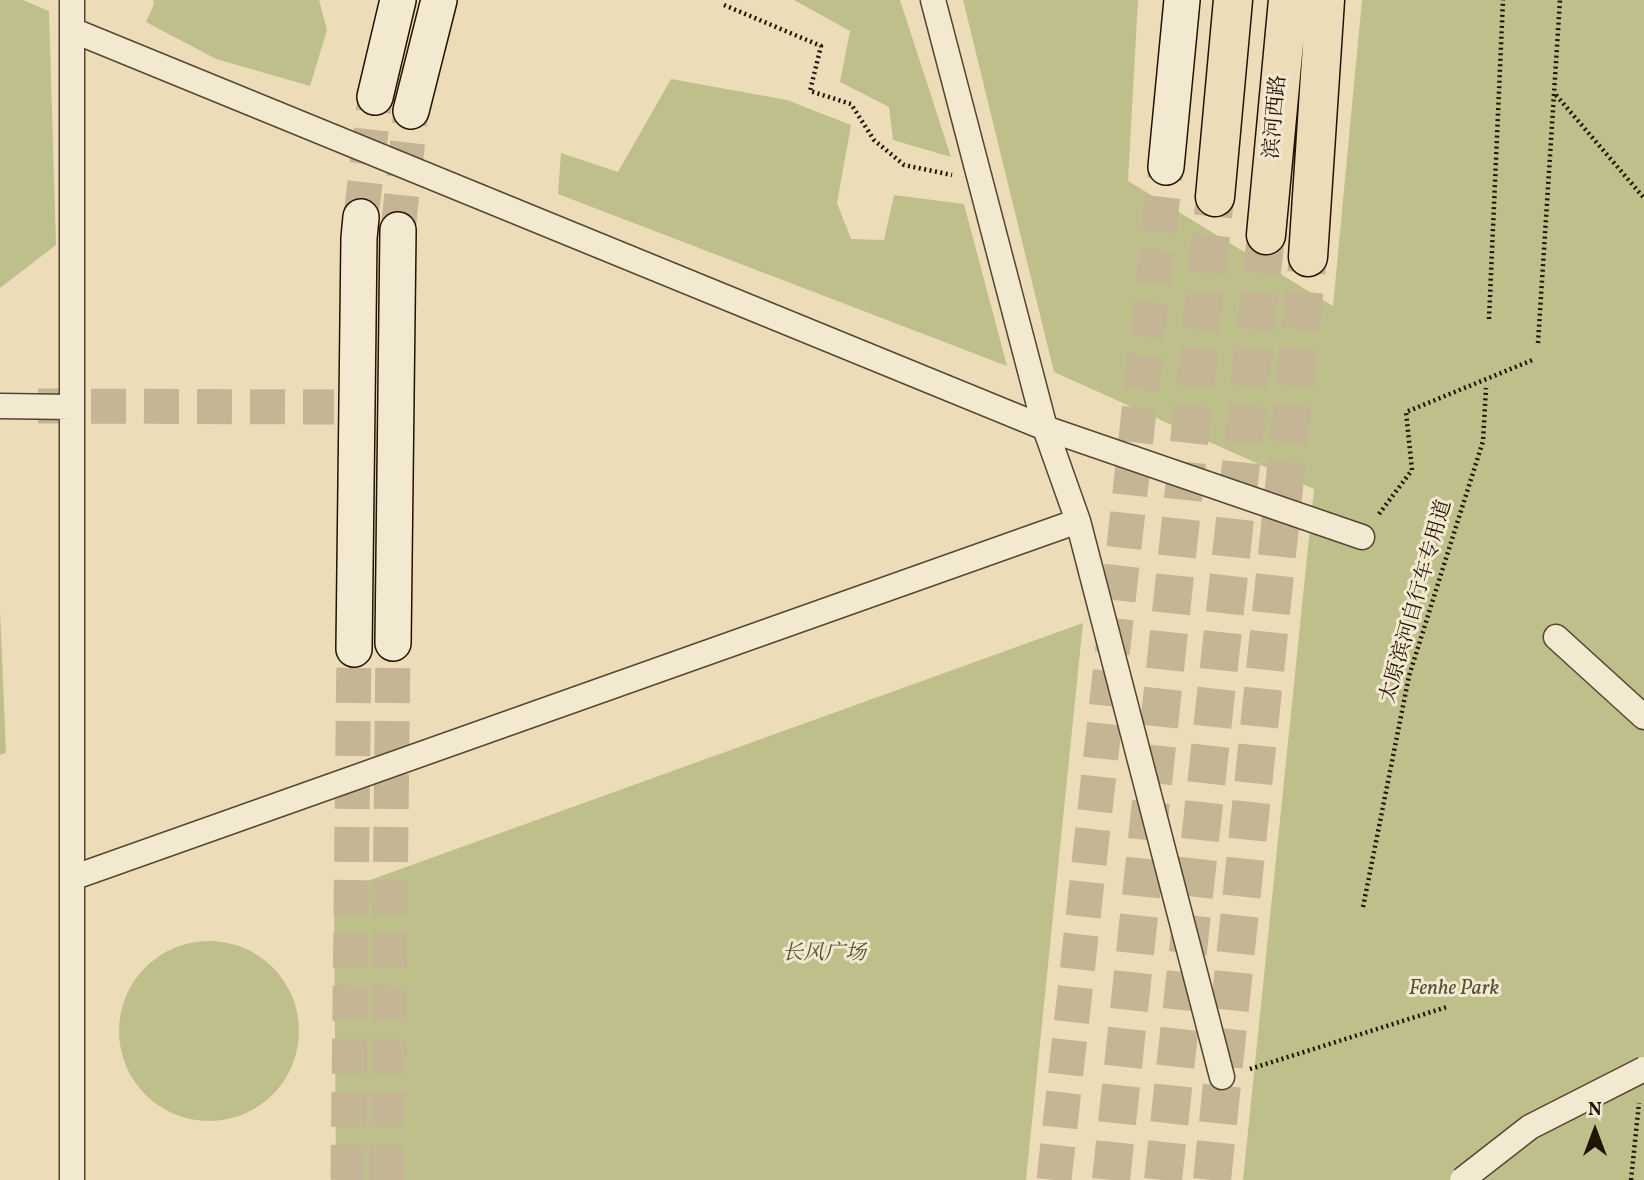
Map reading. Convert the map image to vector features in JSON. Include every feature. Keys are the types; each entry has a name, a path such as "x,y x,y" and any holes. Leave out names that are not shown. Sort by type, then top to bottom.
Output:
{"highway":[{"path":"1215,197 1233,0"},
{"name":"滨河西路","path":"1266,235 1288,0"},
{"path":"1308,257 1325,0"}],"street":[{"path":"72,0 72,1180"},
{"path":"375,97 398,0"},
{"path":"411,111 439,0"},
{"path":"933,0 1045,428 1078,521 1222,1077"},
{"path":"1166,167 1182,0"},
{"path":"72,30 1045,428 1362,537"},
{"path":"354,649 345,407 361,217"},
{"path":"393,643 398,230"},
{"path":"0,407 72,407"},
{"path":"345,407 396,407"},
{"path":"72,878 1078,521"},
{"path":"1556,637 1644,717"},
{"path":"1462,1180 1530,1126 1644,1069"}],"path":[{"path":"1489,318 1503,0"},
{"path":"1538,343 1560,0"},
{"path":"724,5 821,46 810,91 851,104 874,140 904,165 980,181"},
{"path":"1555,94 1644,198"},
{"path":"1362,537 1412,470 1406,412 1535,359"},
{"name":"太原滨河自行车专用道","path":"1363,907 1409,676 1483,441 1486,388"},
{"path":"1222,1077 1447,1007"},
{"path":"1631,1180 1640,1098"}],"green space":[{"path":"0,0 23,0 49,11 56,245 0,288"},
{"path":"153,0 319,0 327,30 310,86 216,59 146,22 154,4"},
{"path":"794,0 900,0 951,157 893,140 889,107 840,82 850,31"},
{"name":"Fenhe Park","path":"963,0 1138,0 1128,181 1333,306 1362,0 1644,0 1644,1180 1243,1180 1314,489 1054,372"},
{"path":"671,79 787,100 851,125 837,203 851,239 884,240 894,195 964,204 1007,366 558,194 561,153 618,172"},
{"path":"0,609 6,753 0,755"},
{"name":"长风广场","path":"1083,623 1026,1180 336,1180 334,893"},
{"path":"209,941 243,948 259,956 272,968 284,981 292,997 299,1031 292,1065 284,1081 272,1094 259,1106 243,1114 209,1121 175,1114 159,1106 146,1094 134,1081 126,1065 119,1031 126,997 134,981 146,968 159,956 175,948"}],"tunnel":[{"path":"361,217 375,97"},
{"path":"398,230 411,111"},
{"path":"1054,1180 1166,167"},
{"path":"1111,1180 1215,197"},
{"path":"1163,1180 1266,235"},
{"path":"1212,1180 1308,257"},
{"path":"38,406 334,407"},
{"path":"387,1180 393,643"},
{"path":"348,1180 354,649"}]}
